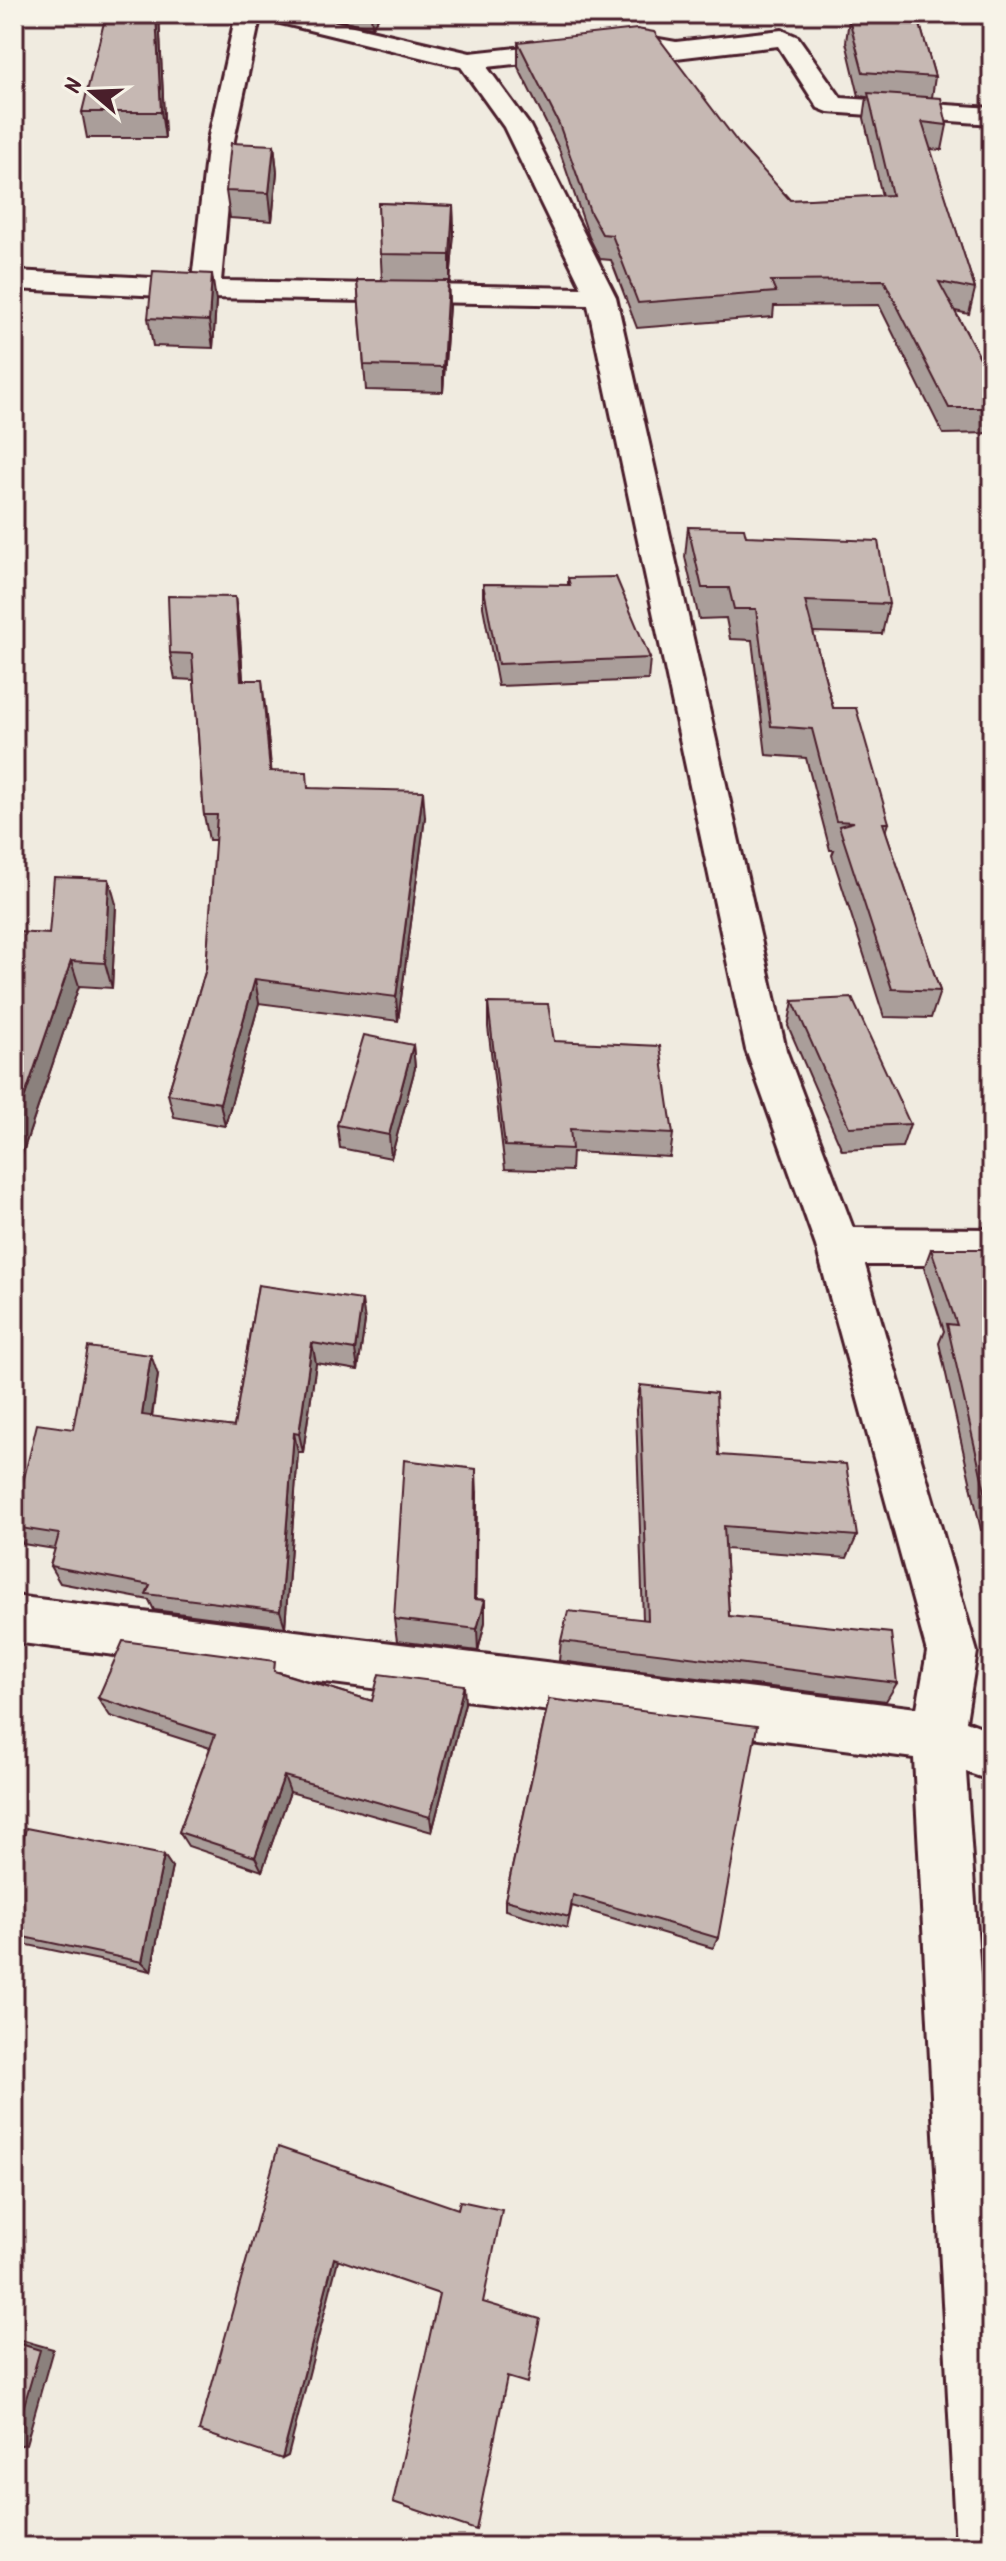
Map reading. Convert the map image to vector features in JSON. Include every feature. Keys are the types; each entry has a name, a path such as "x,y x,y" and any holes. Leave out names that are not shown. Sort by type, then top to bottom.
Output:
{"street":[{"path":"206,289 221,140 248,14"},
{"path":"269,14 470,61 636,43 676,50 772,37 789,42 827,102 837,106 992,116"},
{"path":"470,61 517,126 601,297 766,1050 838,1246 952,1652 938,1736 988,2547"},
{"path":"14,280 206,289 601,297"},
{"path":"838,1246 992,1247"},
{"path":"14,1619 938,1736 992,1756"}],"building":[{"path":"106,14 156,14 161,112 82,112"},
{"path":"863,14 917,14 935,77 863,72 849,19"},
{"path":"637,29 654,32 739,144 790,200 892,195 868,93 941,98 947,125 922,122 975,289 939,282 992,380 992,408 949,408 884,280 771,281 776,292 638,303 612,235 602,234 590,212 559,124 518,42"},
{"path":"231,143 274,145 269,193 226,191"},
{"path":"378,203 453,206 450,255 380,254"},
{"path":"153,271 212,274 209,321 148,318"},
{"path":"357,280 448,281 443,367 364,365"},
{"path":"688,527 744,528 746,536 878,541 889,604 805,601 833,708 856,708 889,823 883,823 940,991 892,989 839,826 854,822 836,821 812,729 771,726 756,609 734,609 729,588 702,588"},
{"path":"616,577 650,658 498,664 483,584 570,585 568,578"},
{"path":"168,596 235,597 241,680 262,680 270,771 307,772 308,788 423,791 396,997 255,979 220,1103 168,1094 206,969 217,815 204,815 192,654 170,653"},
{"path":"54,877 109,879 105,963 71,961 14,1128 14,932 49,934"},
{"path":"852,998 910,1124 849,1127 793,1001"},
{"path":"488,1003 548,1004 554,1041 660,1046 673,1134 570,1129 572,1149 505,1146"},
{"path":"364,1035 413,1045 389,1135 337,1125"},
{"path":"931,1249 986,1249 992,1267 992,1514 947,1324 957,1325"},
{"path":"258,1285 362,1300 355,1350 312,1343 299,1434 294,1433 280,1611 146,1594 150,1585 50,1566 59,1534 14,1527 14,1520 37,1424 73,1429 88,1347 151,1355 142,1415 234,1427"},
{"path":"640,1385 716,1393 719,1455 846,1464 857,1536 724,1526 729,1616 891,1633 897,1683 561,1641 568,1611 648,1620"},
{"path":"404,1460 476,1469 474,1599 485,1600 477,1629 394,1619"},
{"path":"123,1641 275,1661 274,1671 372,1701 379,1674 464,1685 430,1817 284,1776 255,1857 179,1832 215,1735 98,1698"},
{"path":"549,1699 757,1726 718,1938 573,1895 569,1917 505,1900"},
{"path":"26,1828 164,1855 142,1962 14,1935 14,1876"},
{"path":"278,2147 458,2209 460,2201 502,2210 483,2302 540,2319 527,2383 507,2377 476,2530 393,2502 439,2294 334,2258 282,2459 199,2431"},
{"path":"14,2342 40,2350 14,2440"}]}
